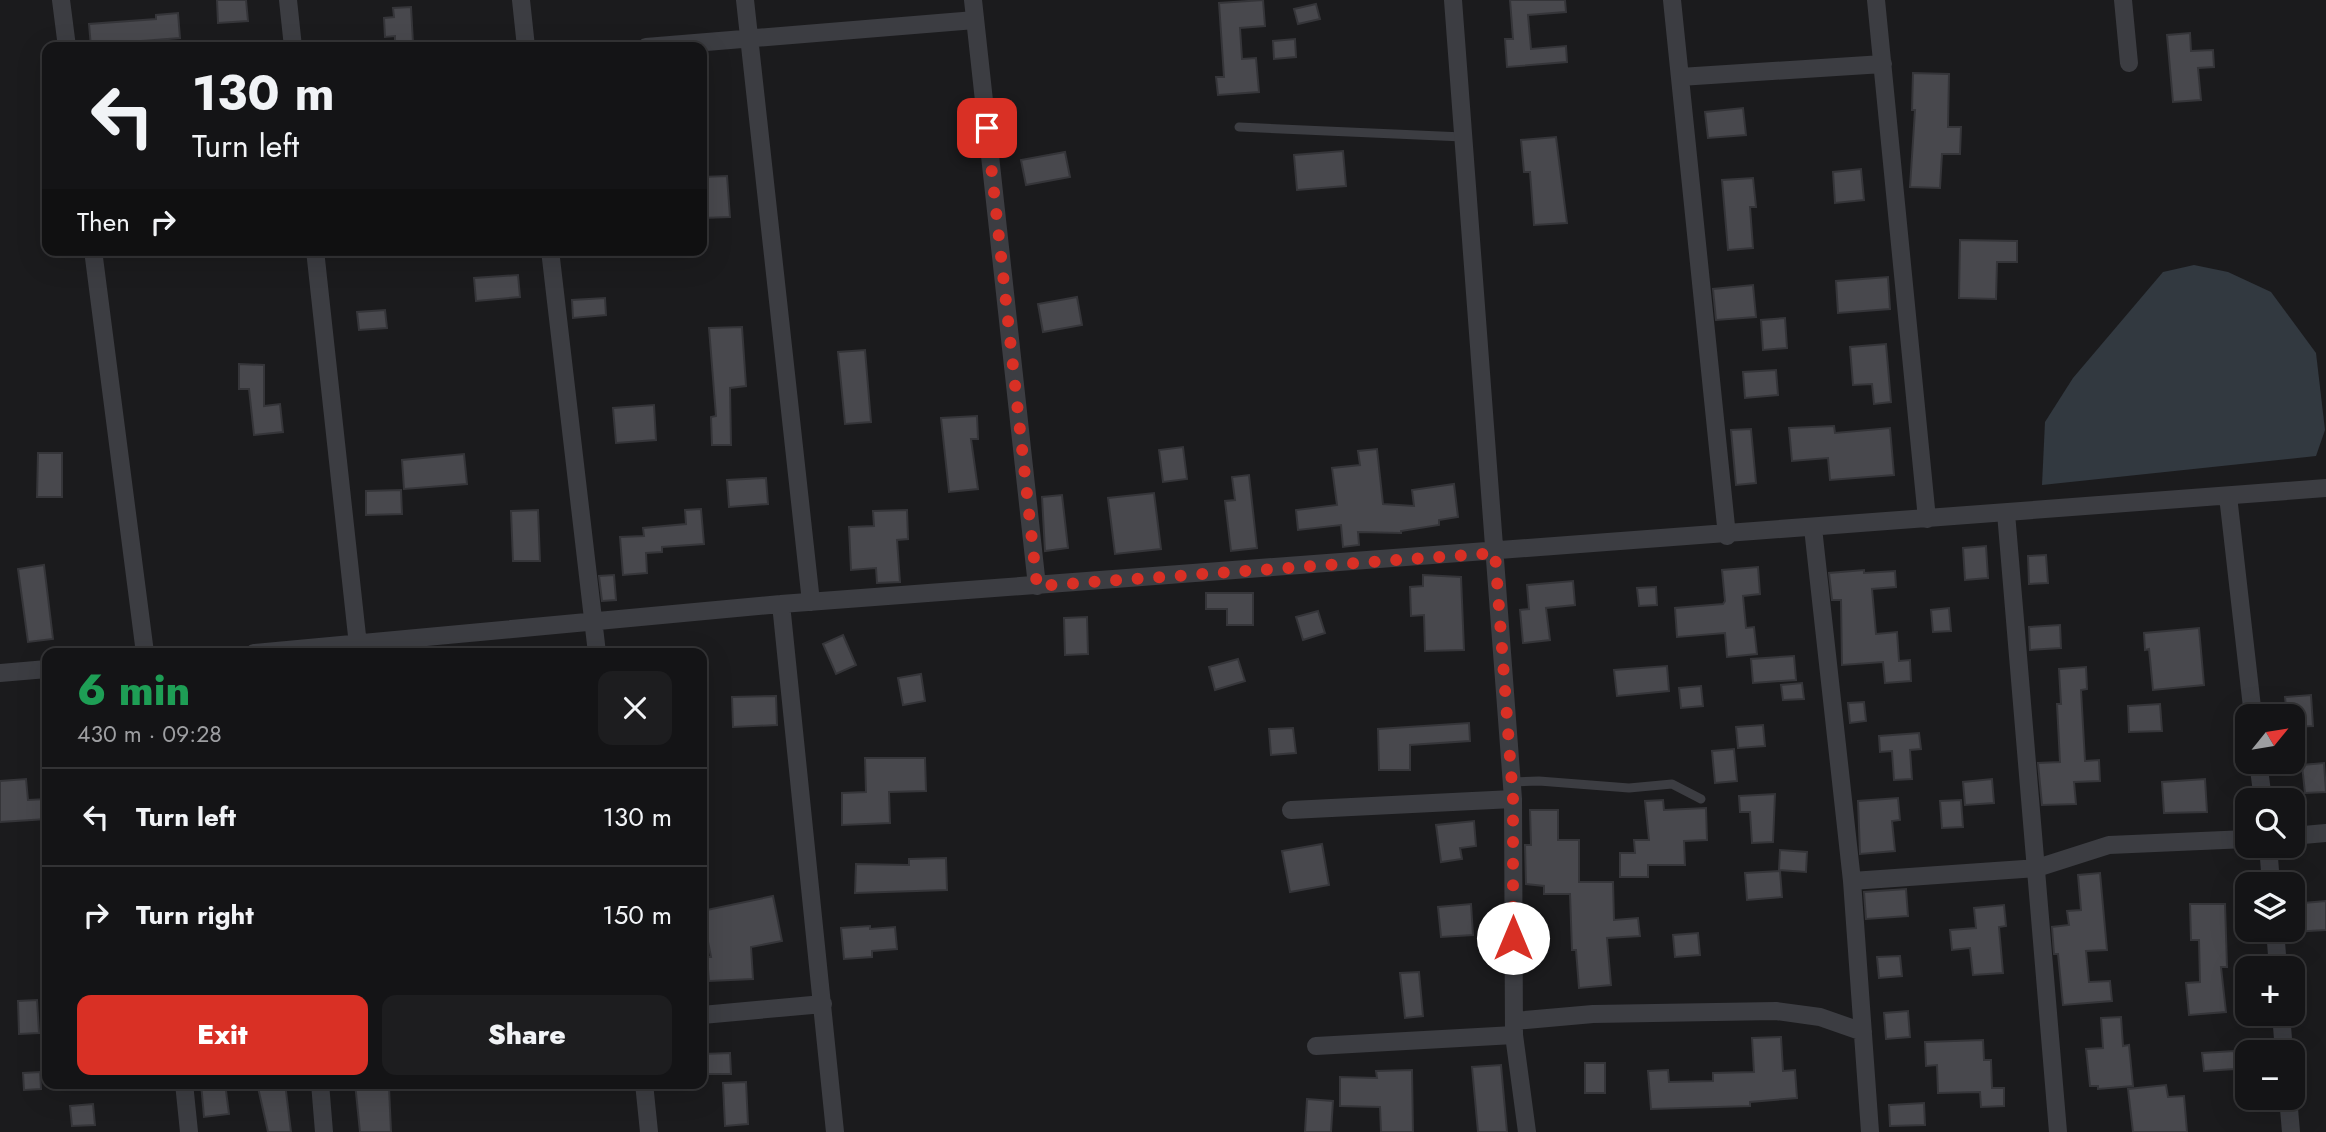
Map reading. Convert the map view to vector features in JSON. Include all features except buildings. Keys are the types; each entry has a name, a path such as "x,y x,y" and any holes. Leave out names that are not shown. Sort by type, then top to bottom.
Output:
{"street":[{"path":"61,0 66,42"},
{"path":"288,0 292,42"},
{"path":"521,0 525,42"},
{"path":"745,0 811,602"},
{"path":"973,0 1037,586"},
{"path":"1453,0 1512,791 1514,1028 1527,1132"},
{"path":"1672,0 1727,536"},
{"path":"1876,0 1927,519"},
{"path":"2123,0 2129,63"},
{"path":"707,42 975,20"},
{"path":"1680,77 1883,64"},
{"path":"94,256 144,648"},
{"path":"316,256 358,645"},
{"path":"551,256 597,648"},
{"path":"325,648 781,604 1727,536 2326,488"},
{"path":"2228,496 2252,704"},
{"path":"2006,513 2058,1132"},
{"path":"1813,528 1852,881 1870,1132"},
{"path":"781,604 835,1132"},
{"path":"0,673 42,669"},
{"path":"1292,810 1512,791"},
{"path":"2305,835 2326,833"},
{"path":"1852,881 2037,868 2109,845 2235,840"},
{"path":"707,1015 823,1004"},
{"path":"1316,1046 1514,1028 1593,1014 1776,1012 1820,1017 1863,1032"},
{"path":"184,1089 188,1132"},
{"path":"320,1089 324,1132"},
{"path":"645,1089 649,1132"},
{"path":"2289,1110 2291,1132"}],"lane":[{"path":"1239,127 1463,137"},
{"path":"1512,791 1539,781 1629,788 1672,785 1701,799"}],"shaded area":[{"path":"2194,265 2228,272 2271,292 2316,353 2325,430 2316,456 2042,485 2045,422 2073,378 2163,272"}],"route":[{"path":"987,128 1037,586 1495,553 1513,799 1513,938"}]}
